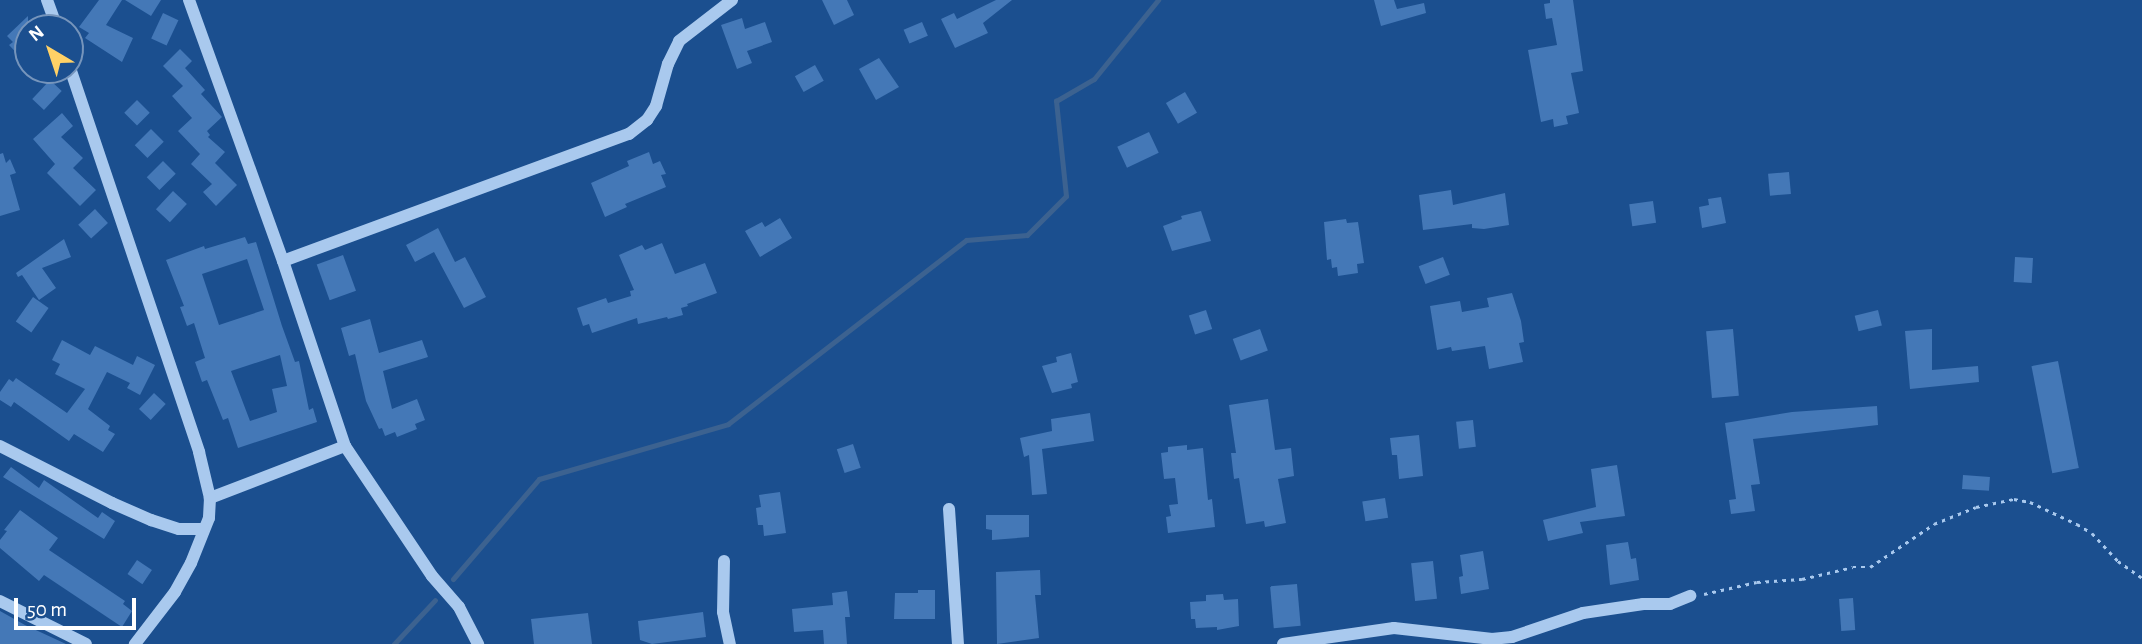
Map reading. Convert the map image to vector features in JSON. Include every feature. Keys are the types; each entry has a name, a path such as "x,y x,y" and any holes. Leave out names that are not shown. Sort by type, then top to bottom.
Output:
{"street":[{"path":"189,0 283,261 345,446 432,576 459,607 478,644"},
{"path":"283,261 629,134 647,120 656,106 668,64 679,41 689,30 733,0"},
{"path":"75,84 200,452 209,498 209,517 191,563 175,592 135,644"},
{"path":"0,446 151,520 179,529 204,529"},
{"path":"209,498 345,446"},
{"path":"950,509 958,644"},
{"path":"724,561 723,612 730,644"},
{"path":"1283,644 1346,640 1394,628 1492,639 1512,637 1583,613 1643,604 1670,604 1690,596"},
{"path":"0,601 86,644"}],"path":[{"path":"1690,596 1757,582 1870,566 1934,524 1976,507 2014,499 2030,502 2092,533 2118,561 2142,578"}],"building":[{"path":"99,0 122,0 106,25 133,38 122,62 85,38 89,33 84,30 84,20"},
{"path":"125,0 161,0 151,16"},
{"path":"822,0 847,0 854,15 834,25"},
{"path":"996,0 1012,0 983,23 988,33 955,48 941,19 954,13 957,19"},
{"path":"1374,0 1394,0 1397,9 1424,3 1426,13 1381,26"},
{"path":"1550,0 1573,0 1583,71 1571,73 1579,113 1566,116 1568,124 1554,127 1553,119 1541,122 1528,50 1557,45 1552,18 1546,19 1544,4 1550,3"},
{"path":"163,13 178,20 167,46 151,38"},
{"path":"742,18 745,29 765,22 772,42 747,51 752,63 737,69 721,25"},
{"path":"922,22 928,36 909,44 904,30"},
{"path":"14,29 14,50 9,45 13,42 7,36"},
{"path":"180,49 192,61 185,68 205,90 201,94 222,117 207,131 210,135 208,137 225,152 215,163 237,185 216,206 203,192 212,184 191,164 200,154 178,131 192,118 172,96 183,86 163,66"},
{"path":"879,58 899,87 876,100 859,69"},
{"path":"815,65 824,81 804,92 795,76"},
{"path":"46,84 54,84 62,91 44,110 32,99"},
{"path":"1185,92 1197,113 1178,124 1166,103"},
{"path":"137,100 150,113 137,125 124,113"},
{"path":"62,113 73,126 61,137 83,158 73,168 96,190 80,206 47,173 55,164 33,139"},
{"path":"151,129 164,142 147,158 135,145"},
{"path":"1149,132 1159,153 1127,168 1117,147"},
{"path":"649,152 653,164 660,161 666,174 661,175 666,187 625,204 627,207 605,217 591,183 629,166 627,161"},
{"path":"3,153 6,163 10,159 16,173 10,175 20,210 0,216 0,154"},
{"path":"163,161 176,174 159,190 147,177"},
{"path":"1789,172 1791,194 1770,196 1768,174"},
{"path":"1451,190 1453,205 1505,193 1509,225 1484,229 1472,228 1472,224 1423,230 1419,195"},
{"path":"173,191 187,204 170,222 156,209"},
{"path":"1721,197 1726,223 1702,228 1699,207 1709,205 1708,199"},
{"path":"1653,201 1656,223 1632,226 1629,204"},
{"path":"95,209 108,223 91,239 78,225"},
{"path":"1201,211 1211,241 1172,251 1163,226 1182,219 1181,216"},
{"path":"780,218 792,238 760,257 745,231 762,222 765,227"},
{"path":"1346,219 1347,223 1358,222 1364,263 1357,264 1358,273 1338,276 1337,267 1332,268 1331,259 1327,260 1324,222"},
{"path":"438,228 455,262 465,257 486,297 464,308 434,252 415,262 406,245"},
{"path":"245,237 248,244 256,242 295,362 299,361 309,410 313,408 317,422 238,448 228,418 223,420 207,380 202,382 195,362 205,358 194,323 187,326 180,307 184,306 166,260 204,246 205,249","holes":["247,259 264,310 219,325 202,274","280,355 287,386 272,389 277,412 250,421 231,371"]},
{"path":"64,239 71,257 42,268 56,288 39,300 22,275 18,277 16,273"},
{"path":"662,243 675,274 705,263 717,293 687,304 688,306 681,308 683,315 668,319 667,317 638,324 637,318 592,333 589,324 583,326 577,308 606,298 608,303 631,296 630,291 634,290 619,255 642,245 645,250"},
{"path":"343,255 356,291 330,300 317,265"},
{"path":"1443,257 1450,275 1426,284 1419,266"},
{"path":"2015,257 2033,258 2032,283 2014,282"},
{"path":"1512,293 1521,321 1524,342 1519,343 1523,362 1489,369 1485,346 1452,351 1451,347 1437,350 1430,306 1460,301 1462,312 1489,307 1487,298"},
{"path":"33,297 49,308 31,332 16,322"},
{"path":"1206,310 1212,329 1195,335 1189,316"},
{"path":"1878,310 1882,326 1859,331 1855,316"},
{"path":"370,319 379,353 422,340 428,357 383,371 392,409 417,399 425,420 415,424 417,429 397,437 395,432 385,436 382,428 379,429 366,401 355,354 349,356 341,328"},
{"path":"1260,329 1268,351 1241,361 1233,339"},
{"path":"1733,329 1739,396 1712,398 1706,331"},
{"path":"1932,329 1932,370 1978,366 1979,382 1910,389 1905,331"},
{"path":"62,340 90,355 95,346 133,365 137,356 155,365 140,395 127,388 130,383 107,372 88,409 110,426 108,430 115,434 103,452 74,434 69,441 14,402 11,407 0,400 0,392 9,379 13,382 16,378 67,413 85,389 55,374 60,364 52,360"},
{"path":"1071,353 1078,382 1071,384 1072,388 1052,393 1042,366 1057,362 1056,357"},
{"path":"2058,361 2079,468 2052,473 2031,366"},
{"path":"154,393 166,404 151,420 139,409"},
{"path":"1268,399 1275,450 1291,448 1294,476 1278,479 1286,523 1265,527 1264,521 1246,524 1239,478 1234,479 1231,453 1236,453 1229,405"},
{"path":"1877,406 1878,425 1753,439 1760,484 1751,485 1755,511 1731,514 1729,500 1736,499 1725,423 1792,412"},
{"path":"1090,413 1094,441 1042,449 1047,494 1032,495 1029,455 1024,457 1020,438 1052,431 1051,419"},
{"path":"1473,420 1476,447 1459,449 1456,422"},
{"path":"1419,435 1423,476 1399,479 1397,455 1392,455 1390,438"},
{"path":"853,444 861,468 845,473 837,449"},
{"path":"1187,445 1187,450 1203,448 1208,500 1212,499 1215,527 1168,533 1166,517 1171,516 1169,505 1178,504 1175,478 1164,479 1161,453 1168,452 1168,447"},
{"path":"1617,465 1625,516 1580,522 1583,533 1548,541 1543,520 1596,507 1591,469"},
{"path":"11,467 39,488 44,480 98,518 102,512 115,521 104,539 3,477"},
{"path":"1963,475 1990,477 1989,491 1962,489"},
{"path":"780,492 786,533 764,536 763,525 758,525 756,508 761,507 759,495"},
{"path":"1385,498 1388,518 1365,521 1362,502"},
{"path":"20,510 58,538 49,550 125,601 123,604 132,611 122,627 44,575 39,581 0,548 0,540 7,531 4,530"},
{"path":"986,515 1029,515 1029,537 992,540 992,530 986,529"},
{"path":"1628,542 1631,559 1636,558 1639,580 1610,585 1606,545"},
{"path":"1483,551 1489,589 1461,594 1459,577 1463,576 1460,555"},
{"path":"137,560 152,570 142,584 127,574"},
{"path":"1433,561 1437,599 1415,601 1411,563"},
{"path":"1040,570 1041,595 1035,595 1039,638 997,644 996,572"},
{"path":"1297,584 1301,626 1274,628 1270,586"},
{"path":"918,590 935,590 935,619 894,619 895,593 918,593"},
{"path":"847,591 850,617 845,617 847,644 824,644 823,630 794,632 792,609 833,605 832,593"},
{"path":"1223,594 1224,600 1238,599 1239,626 1217,630 1217,627 1196,628 1195,619 1191,619 1190,602 1206,601 1206,595"},
{"path":"1853,598 1855,630 1841,631 1839,599"},
{"path":"0,611 25,625 66,644 0,644"},
{"path":"703,612 706,637 652,644 640,640 638,621"},
{"path":"588,613 592,644 534,644 531,619"}],"waterway":[{"path":"453,579 539,479 728,424 966,240 1027,235 1066,196 1056,101 1094,79 1158,0"},
{"path":"394,644 435,600"}]}
